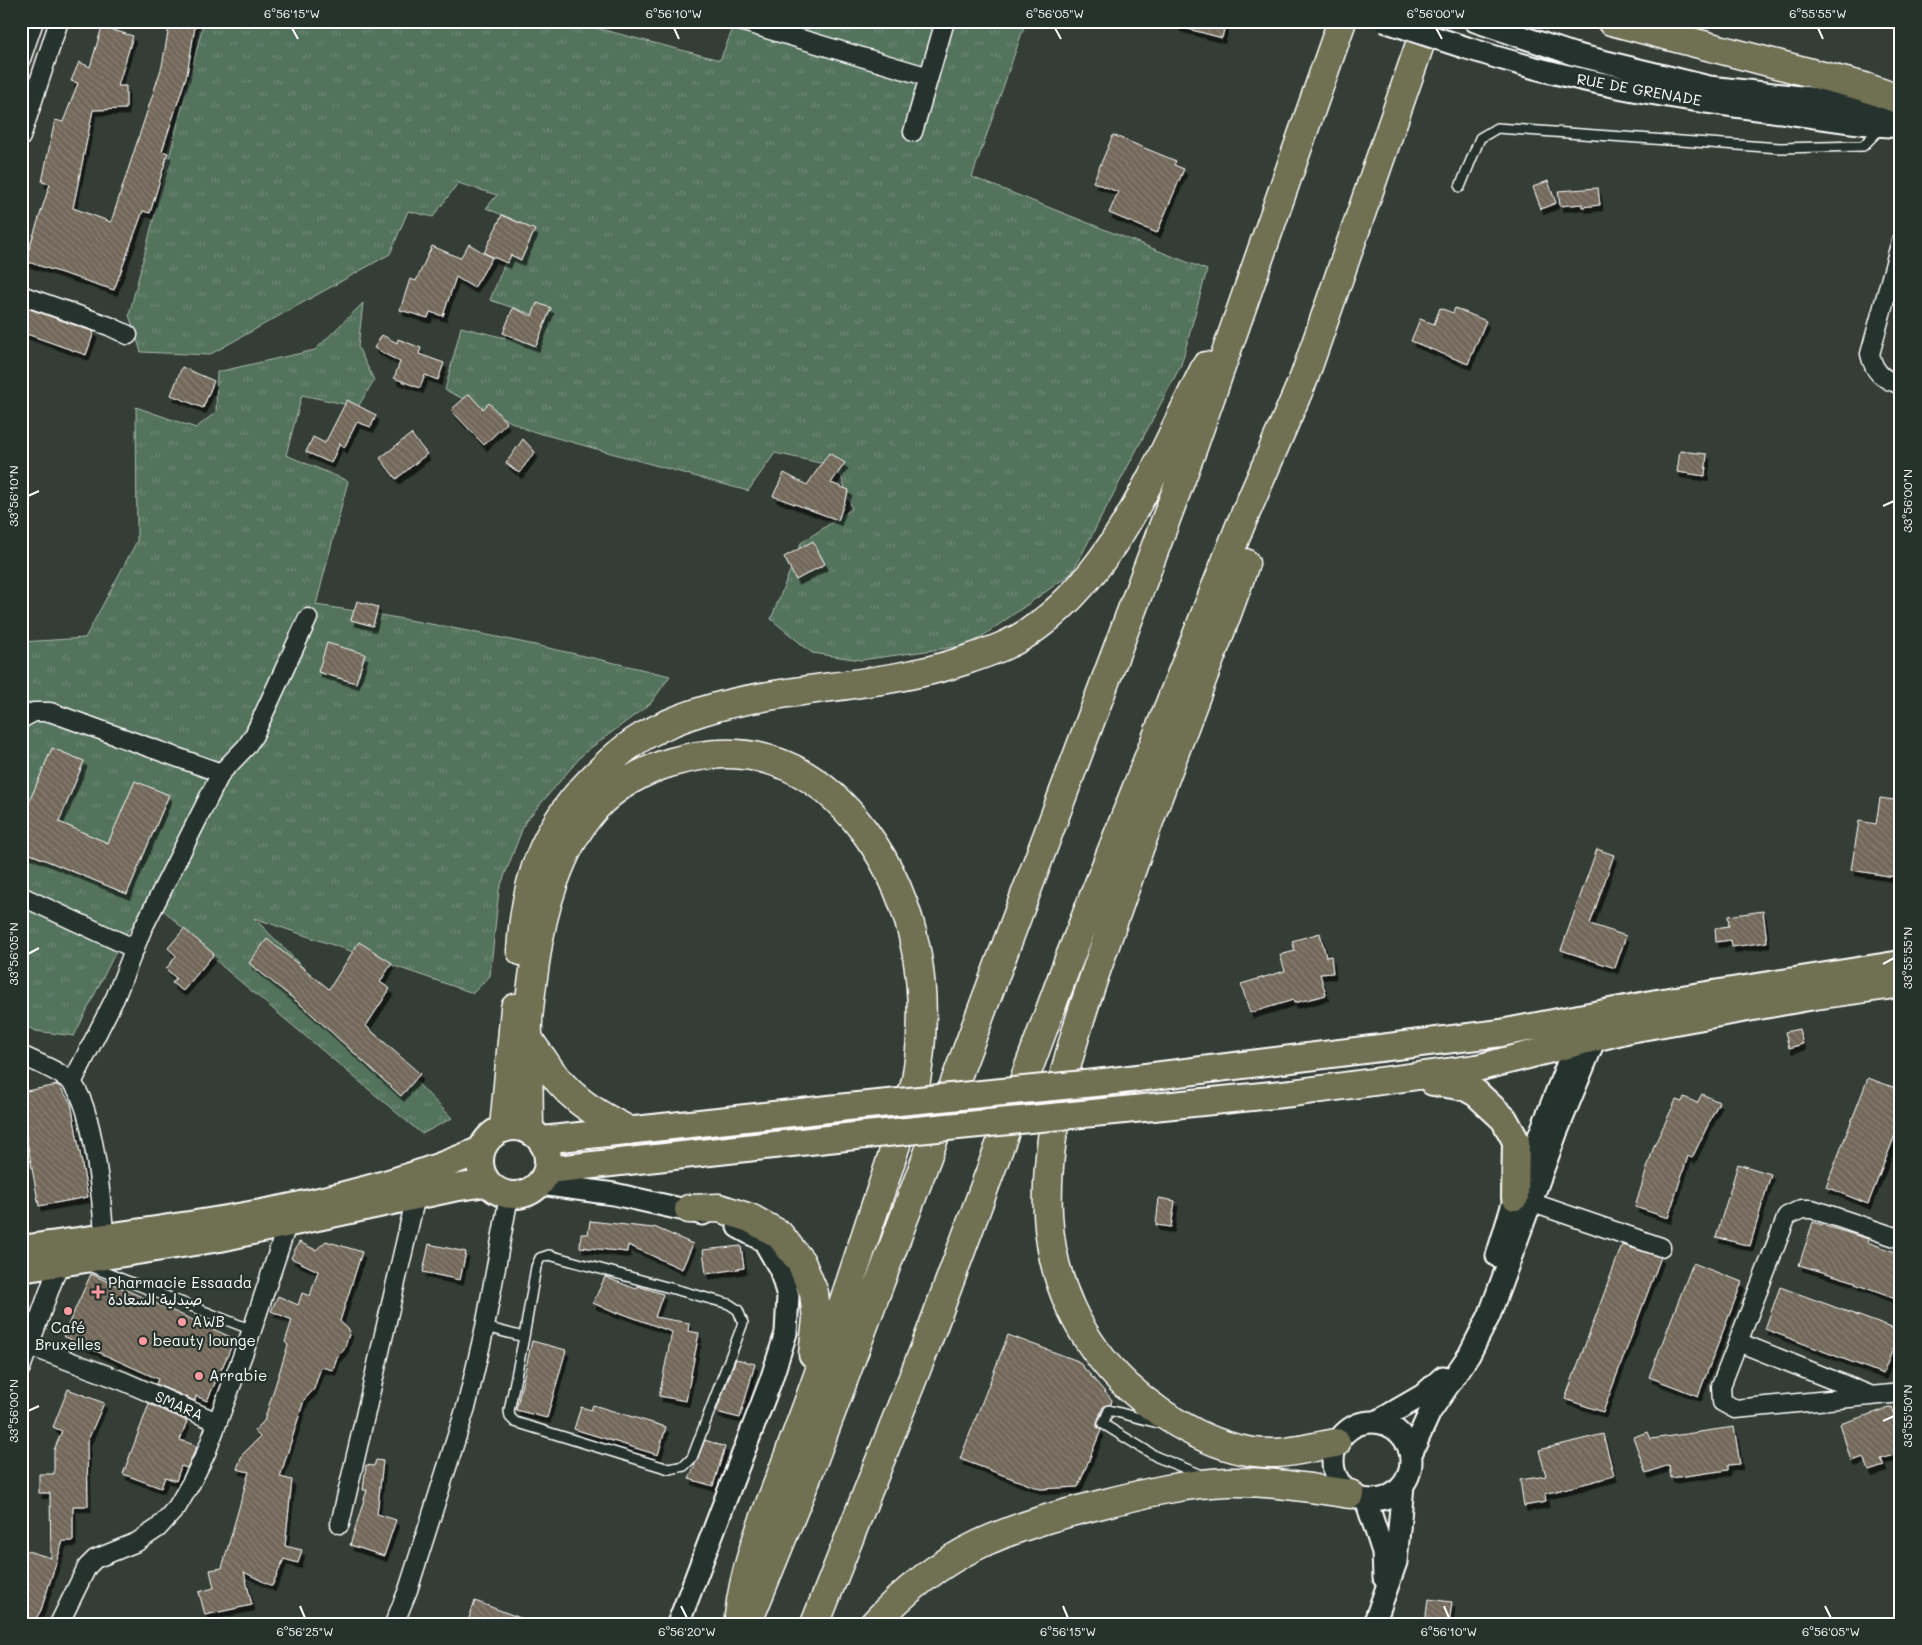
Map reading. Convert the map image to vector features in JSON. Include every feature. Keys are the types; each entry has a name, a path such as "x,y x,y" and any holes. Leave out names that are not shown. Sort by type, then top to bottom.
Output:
{"highway":[{"path":"747,1624 807,1477 1193,446 1342,21"},
{"path":"1336,1443 1273,1453 1244,1450 1199,1434 1157,1410 1138,1395 1103,1360 1079,1325 1061,1285 1054,1261 1048,1214 1048,1171 1056,1111 1069,1057 1095,974 1152,813 1239,581 1304,378 1428,21"},
{"path":"1611,21 1856,84 1901,100"},
{"path":"525,1133 522,932 530,886 543,845 562,812 612,758 650,732 698,712 740,700 893,680 934,670 1002,648 1038,626 1076,593 1110,550 1146,485 1260,252"},
{"path":"815,1624 929,1336 1077,939 1240,526 1304,378"},
{"path":"525,1133 528,1038 536,959 542,922 560,868 576,834 594,809 614,790 655,767 708,753 745,753 776,761 815,781 850,811 881,853 898,888 913,927 921,986 921,1022 916,1081 894,1153 807,1406 746,1569 738,1624"},
{"path":"528,1038 560,1086 596,1114 628,1130"},
{"path":"689,1209 720,1208 750,1218 779,1234 801,1262 814,1293 817,1320 807,1406"},
{"path":"874,1624 894,1602 940,1565 1009,1530 1041,1519 1163,1490 1220,1483 1291,1485 1358,1497"}],"main road":[{"path":"544,1177 855,1136 1292,1093 1477,1068 1667,1001 1901,964"},
{"path":"21,1270 65,1256 327,1198 422,1174 481,1150 494,1133 628,1130 1105,1082 1452,1040 1590,1028 1630,1029 1814,996 1901,984"},
{"path":"1410,1078 1465,1087 1476,1093 1497,1110 1516,1141 1523,1200"},
{"path":"481,1150 481,1173 487,1183 496,1191 509,1196 521,1196 532,1192 544,1177 549,1154 525,1133"},
{"path":"105,1247 287,1225 416,1196 487,1183"},
{"path":"21,1249 65,1256"}],"street":[{"path":"21,59 34,21"},
{"path":"21,137 27,100 59,21"},
{"path":"740,21 929,77"},
{"path":"913,132 945,21"},
{"name":"RUE DE GRENADE","path":"1384,21 1517,64 1614,88 1670,98 1892,127"},
{"name":"RUE DE GRENADE","path":"1474,21 1573,54 1709,87 1901,108"},
{"path":"1901,241 1870,354 1872,364 1878,374 1890,382 1901,384"},
{"path":"21,295 109,326 128,335"},
{"path":"72,1083 115,998 135,949 221,773 250,741 308,618"},
{"path":"21,719 34,712 50,712 221,773"},
{"path":"21,896 135,949"},
{"path":"1385,1593 1383,1552 1358,1497 1338,1482 1332,1467 1336,1443 1354,1425 1378,1422 1408,1405 1437,1384 1460,1350 1478,1315 1590,1028"},
{"path":"21,1055 72,1083 91,1129 105,1247"},
{"path":"544,1177 614,1194 689,1209 729,1223 764,1241 780,1269 788,1296 786,1333 771,1380 678,1624"},
{"path":"340,1524 416,1196"},
{"path":"394,1624 408,1590 467,1404 509,1196"},
{"path":"1523,1200 1661,1247"},
{"path":"1411,1454 1430,1412 1456,1376 1480,1336 1497,1295 1523,1200"},
{"path":"1901,1239 1812,1209 1793,1211 1782,1224 1721,1386 1722,1402 1734,1409 1901,1393"},
{"name":"SMARA","path":"25,1344 123,1381 217,1422 252,1330 287,1225"},
{"path":"21,1368 25,1344 65,1256"},
{"path":"1738,1342 1874,1397"},
{"path":"59,1624 87,1567 95,1559 144,1537 158,1528 177,1507 206,1453 217,1422"},
{"path":"1374,1624 1396,1562 1403,1485 1410,1471 1411,1454 1409,1446 1400,1432 1378,1422"},
{"path":"1358,1497 1382,1499 1403,1485"}],"lane":[{"path":"1460,187 1480,138 1498,128 1780,148 1863,146 1892,127"},
{"path":"549,1255 729,1304 738,1310 743,1323 692,1458 684,1466 669,1469 514,1422 510,1417 509,1411 524,1337 536,1266 540,1258 549,1255"},
{"path":"65,1256 252,1330"},
{"path":"484,1327 524,1337"},
{"path":"1199,1434 1109,1410 1103,1424 1157,1457 1220,1483"}],"green space":[{"path":"204,21 569,21 720,60 736,21 1026,21 972,177 1207,270 1181,365 1072,573 970,645 861,660 812,653 771,619 801,543 852,509 838,467 775,453 748,491 528,430 445,390 461,327 525,343 535,315 490,300 521,223 486,208 497,195 458,183 433,217 408,211 390,254 209,355 141,352 129,315"},
{"path":"363,303 358,347 374,380 358,407 302,395 286,455 348,481 316,605 494,636 670,676 651,703 584,753 525,822 499,890 490,976 473,993 254,918 452,1118 422,1134 223,967 153,900 122,939 74,1036 36,1031 21,1024 21,642 85,638 137,541 136,407 196,428 216,412 217,372 315,350"}],"building":[{"path":"170,21 196,21 187,74 162,151 168,153 150,213 143,211 114,290 25,261 50,184 42,182 55,120 63,122 78,83 71,81 79,62 90,67 102,27 133,36 118,86 126,86 126,109 93,110 73,208 111,222 162,66"},
{"path":"1178,21 1226,21 1222,38 1177,26"},
{"path":"1113,135 1176,161 1174,165 1184,169 1157,233 1109,213 1118,192 1093,182"},
{"path":"1548,181 1556,203 1541,209 1533,187"},
{"path":"1598,188 1600,205 1582,207 1582,204 1560,206 1558,191"},
{"path":"502,215 535,230 521,260 511,255 507,263 484,253"},
{"path":"469,244 492,258 474,288 456,277 443,316 430,312 428,318 400,310 410,279 416,281 432,246 460,258"},
{"path":"537,303 551,308 536,346 503,333 513,308 532,316"},
{"path":"21,306 94,332 86,355 21,332"},
{"path":"1440,308 1453,313 1455,308 1486,321 1468,364 1411,341 1420,319 1434,324"},
{"path":"382,335 397,343 398,339 421,348 419,354 444,363 438,380 425,375 420,388 394,378 400,362 374,348"},
{"path":"182,367 214,381 203,408 171,395"},
{"path":"469,394 483,409 489,403 507,423 484,445 451,410"},
{"path":"347,400 376,415 371,427 357,422 344,448 340,443 331,463 306,452 313,437 325,443"},
{"path":"411,434 427,454 396,479 380,458"},
{"path":"523,439 535,452 519,473 506,463"},
{"path":"1680,451 1707,454 1705,476 1677,472"},
{"path":"829,453 845,463 831,483 849,490 838,520 773,496 784,473 807,485"},
{"path":"813,541 825,564 796,580 784,557"},
{"path":"357,601 378,607 373,626 351,620"},
{"path":"327,643 365,654 356,683 318,672"},
{"path":"52,748 84,761 59,822 108,843 135,781 169,795 127,894 21,850 21,821"},
{"path":"1880,798 1901,801 1901,878 1851,870 1859,821 1876,824"},
{"path":"1597,849 1614,855 1590,924 1626,936 1615,968 1561,950"},
{"path":"1763,911 1767,942 1732,947 1731,940 1716,942 1715,928 1729,926 1728,916"},
{"path":"184,929 214,954 183,991 172,983 176,978 166,969 176,956 168,948"},
{"path":"1320,933 1326,957 1331,956 1333,973 1320,974 1326,995 1294,1003 1293,1000 1250,1013 1241,984 1285,971 1280,955 1295,951 1292,941"},
{"path":"267,939 329,989 359,942 392,963 380,982 390,989 366,1026 420,1074 401,1096 306,1009 249,963"},
{"path":"1799,1029 1803,1044 1789,1048 1785,1032"},
{"path":"1868,1078 1901,1090 1901,1120 1868,1204 1826,1187"},
{"path":"58,1085 71,1103 88,1197 39,1206 21,1109 21,1092"},
{"path":"1702,1094 1719,1102 1692,1158 1688,1156 1668,1218 1635,1207 1654,1146 1676,1100 1682,1102 1684,1097 1697,1103"},
{"path":"1738,1164 1771,1174 1750,1246 1716,1237"},
{"path":"1159,1198 1175,1201 1171,1227 1156,1225"},
{"path":"590,1221 654,1227 693,1244 682,1269 628,1245 627,1252 580,1247 581,1234 588,1234"},
{"path":"1813,1222 1868,1239 1867,1242 1901,1254 1901,1301 1855,1284 1856,1282 1799,1265"},
{"path":"326,1241 362,1252 340,1321 350,1331 344,1350 337,1357 333,1370 321,1367 314,1389 304,1400 280,1477 292,1480 285,1546 302,1550 298,1563 284,1559 272,1586 244,1572 252,1605 205,1615 199,1592 214,1588 210,1570 222,1568 249,1472 237,1469 242,1455 260,1437 254,1431 264,1421 288,1345 285,1342 292,1320 271,1311 278,1296 298,1305 302,1293 310,1296 318,1271 291,1258 299,1242 316,1250"},
{"path":"429,1244 466,1252 460,1280 423,1272"},
{"path":"1622,1245 1661,1257 1603,1412 1565,1399"},
{"path":"741,1246 744,1268 706,1274 703,1250"},
{"path":"1693,1263 1742,1282 1698,1396 1649,1377"},
{"path":"91,1274 235,1339 207,1401 196,1396 195,1401 156,1384 158,1379 63,1336"},
{"path":"605,1277 636,1289 638,1286 663,1294 655,1317 689,1323 688,1331 699,1333 686,1401 659,1396 672,1332 618,1312 617,1314 593,1303"},
{"path":"1780,1287 1900,1331 1883,1374 1765,1329"},
{"path":"1008,1335 1078,1361 1112,1400 1111,1404 1103,1407 1097,1422 1097,1427 1101,1430 1078,1487 1040,1489 960,1459"},
{"path":"532,1341 566,1350 547,1418 516,1410"},
{"path":"736,1359 755,1364 740,1418 716,1412"},
{"path":"68,1389 104,1403 87,1442 88,1506 73,1506 73,1541 63,1541 41,1610 33,1624 21,1624 21,1549 51,1558 50,1493 39,1493 39,1474 54,1474 54,1450 62,1431 53,1427"},
{"path":"149,1404 187,1421 180,1440 197,1446 187,1468 181,1466 176,1481 165,1477 161,1488 123,1474"},
{"path":"593,1405 666,1427 658,1455 574,1429 581,1407 591,1410"},
{"path":"1892,1407 1895,1416 1901,1415 1901,1453 1881,1459 1884,1466 1869,1471 1864,1457 1851,1461 1840,1424"},
{"path":"1734,1427 1740,1464 1728,1465 1728,1470 1671,1478 1669,1465 1646,1473 1633,1437 1648,1432 1651,1439"},
{"path":"1603,1434 1614,1476 1545,1494 1546,1502 1524,1506 1520,1480 1546,1476 1539,1450"},
{"path":"705,1440 725,1447 713,1486 689,1479"},
{"path":"376,1460 383,1461 377,1514 396,1520 384,1556 350,1545 367,1490 363,1490 366,1465 374,1466"},
{"path":"1428,1599 1452,1602 1449,1624 1425,1624"},
{"path":"475,1601 531,1622 531,1624 467,1624"}],"place":[{"name":"Pharmacie Essaada صيدلية السعادة","path":"98,1292"},
{"name":"Café Bruxelles","path":"68,1311"},
{"name":"AWB","path":"182,1322"},
{"name":"beauty lounge","path":"143,1341"},
{"name":"Arrabie","path":"199,1376"}]}
